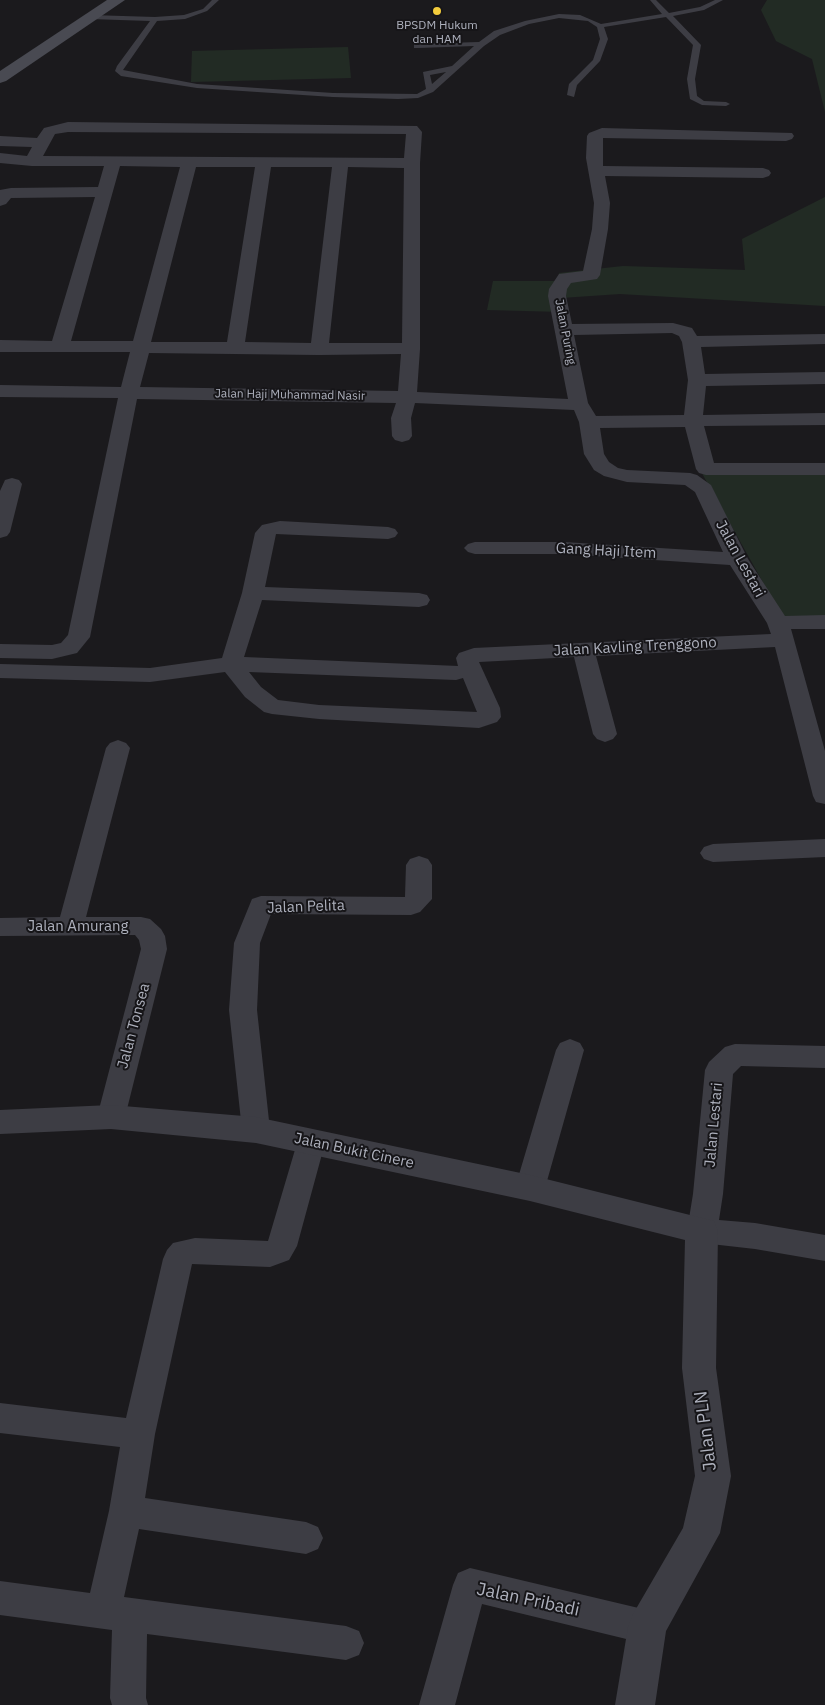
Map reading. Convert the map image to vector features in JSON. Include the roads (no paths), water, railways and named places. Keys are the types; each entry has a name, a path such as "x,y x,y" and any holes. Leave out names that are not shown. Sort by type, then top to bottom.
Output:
{"main road":[{"path":"2,75 117,0"}],"street":[{"path":"32,161 49,131 68,127 412,129 414,132 412,163 411,349 407,397 401,418 402,436"},
{"path":"169,162 179,128"},
{"name":"Jalan Puring","path":"584,413 565,330 558,289 565,278 591,275 597,247 602,203 594,158 595,136 602,133 786,136"},
{"path":"0,141 41,143"},
{"path":"0,158 32,161 412,163"},
{"path":"60,346 114,161"},
{"path":"0,652 52,652 68,648 79,637 129,394 189,162"},
{"path":"235,348 264,162"},
{"path":"319,349 341,163"},
{"path":"596,171 763,174"},
{"path":"0,200 5,194 11,193 105,192"},
{"path":"565,330 674,328 686,332 691,342 697,380 693,421 706,469 825,469"},
{"path":"691,342 825,340"},
{"path":"0,346 411,349"},
{"path":"697,380 825,378"},
{"name":"Jalan Haji Muhammad Nasir","path":"0,391 407,397 693,421 825,419"},
{"name":"Jalan Lestari","path":"584,413 594,454 601,466 611,472 627,476 690,479 704,489 737,559 781,632 825,796"},
{"path":"0,532 12,484"},
{"path":"231,664 253,593 265,534 269,529 280,527 388,533"},
{"name":"Gang Haji Item","path":"474,548 564,548 737,559"},
{"path":"253,593 419,600"},
{"name":"Jalan Kavling Trenggono","path":"231,664 253,692 272,707 319,712 479,720 489,717 488,708 468,664 467,658 474,655 583,650 781,632 825,622"},
{"path":"583,650 605,734"},
{"path":"0,671 150,675 231,664 456,673"},
{"path":"70,927 118,748"},
{"path":"713,853 825,848"},
{"name":"Jalan Pelita","path":"256,1130 243,1010 246,943 261,905 411,906 419,899 419,865"},
{"name":"Jalan Amurang","path":"0,927 141,926 152,936"},
{"name":"Jalan Tonsea","path":"111,1117 154,949 152,936"},
{"path":"530,1188 570,1050"},
{"name":"Jalan Lestari","path":"702,1231 708,1194 719,1070 736,1055 825,1057"},
{"name":"Jalan Bukit Cinere","path":"0,1122 111,1117 256,1130 530,1188 702,1231"},
{"path":"130,1705 116,1613 126,1511 139,1434 178,1259 184,1252 194,1251 270,1254 278,1251 282,1246 311,1143"},
{"path":"702,1231 755,1236 825,1248"},
{"name":"Jalan PLN","path":"635,1705 647,1627 701,1533 712,1476 699,1368 702,1231"},
{"path":"0,1418 139,1434"},
{"path":"126,1511 306,1538"},
{"name":"Jalan Pribadi","path":"437,1705 470,1585 647,1627"},
{"path":"0,1598 346,1643"}],"lane":[{"path":"90,17 155,19 184,17 205,10 216,0"},
{"path":"653,0 697,45 691,79 694,97 702,103 726,104"},
{"path":"155,19 121,66 119,70 124,74 197,86 333,95 398,97 418,96 430,90 481,44 497,33 528,22 559,16 580,17 600,26 702,8 720,0"},
{"path":"571,95 573,84 596,60 604,39 600,26"},
{"path":"417,46 481,44"},
{"path":"430,90 426,74 454,68"}],"place":[{"name":"BPSDM Hukum dan HAM","path":"437,11"}]}
